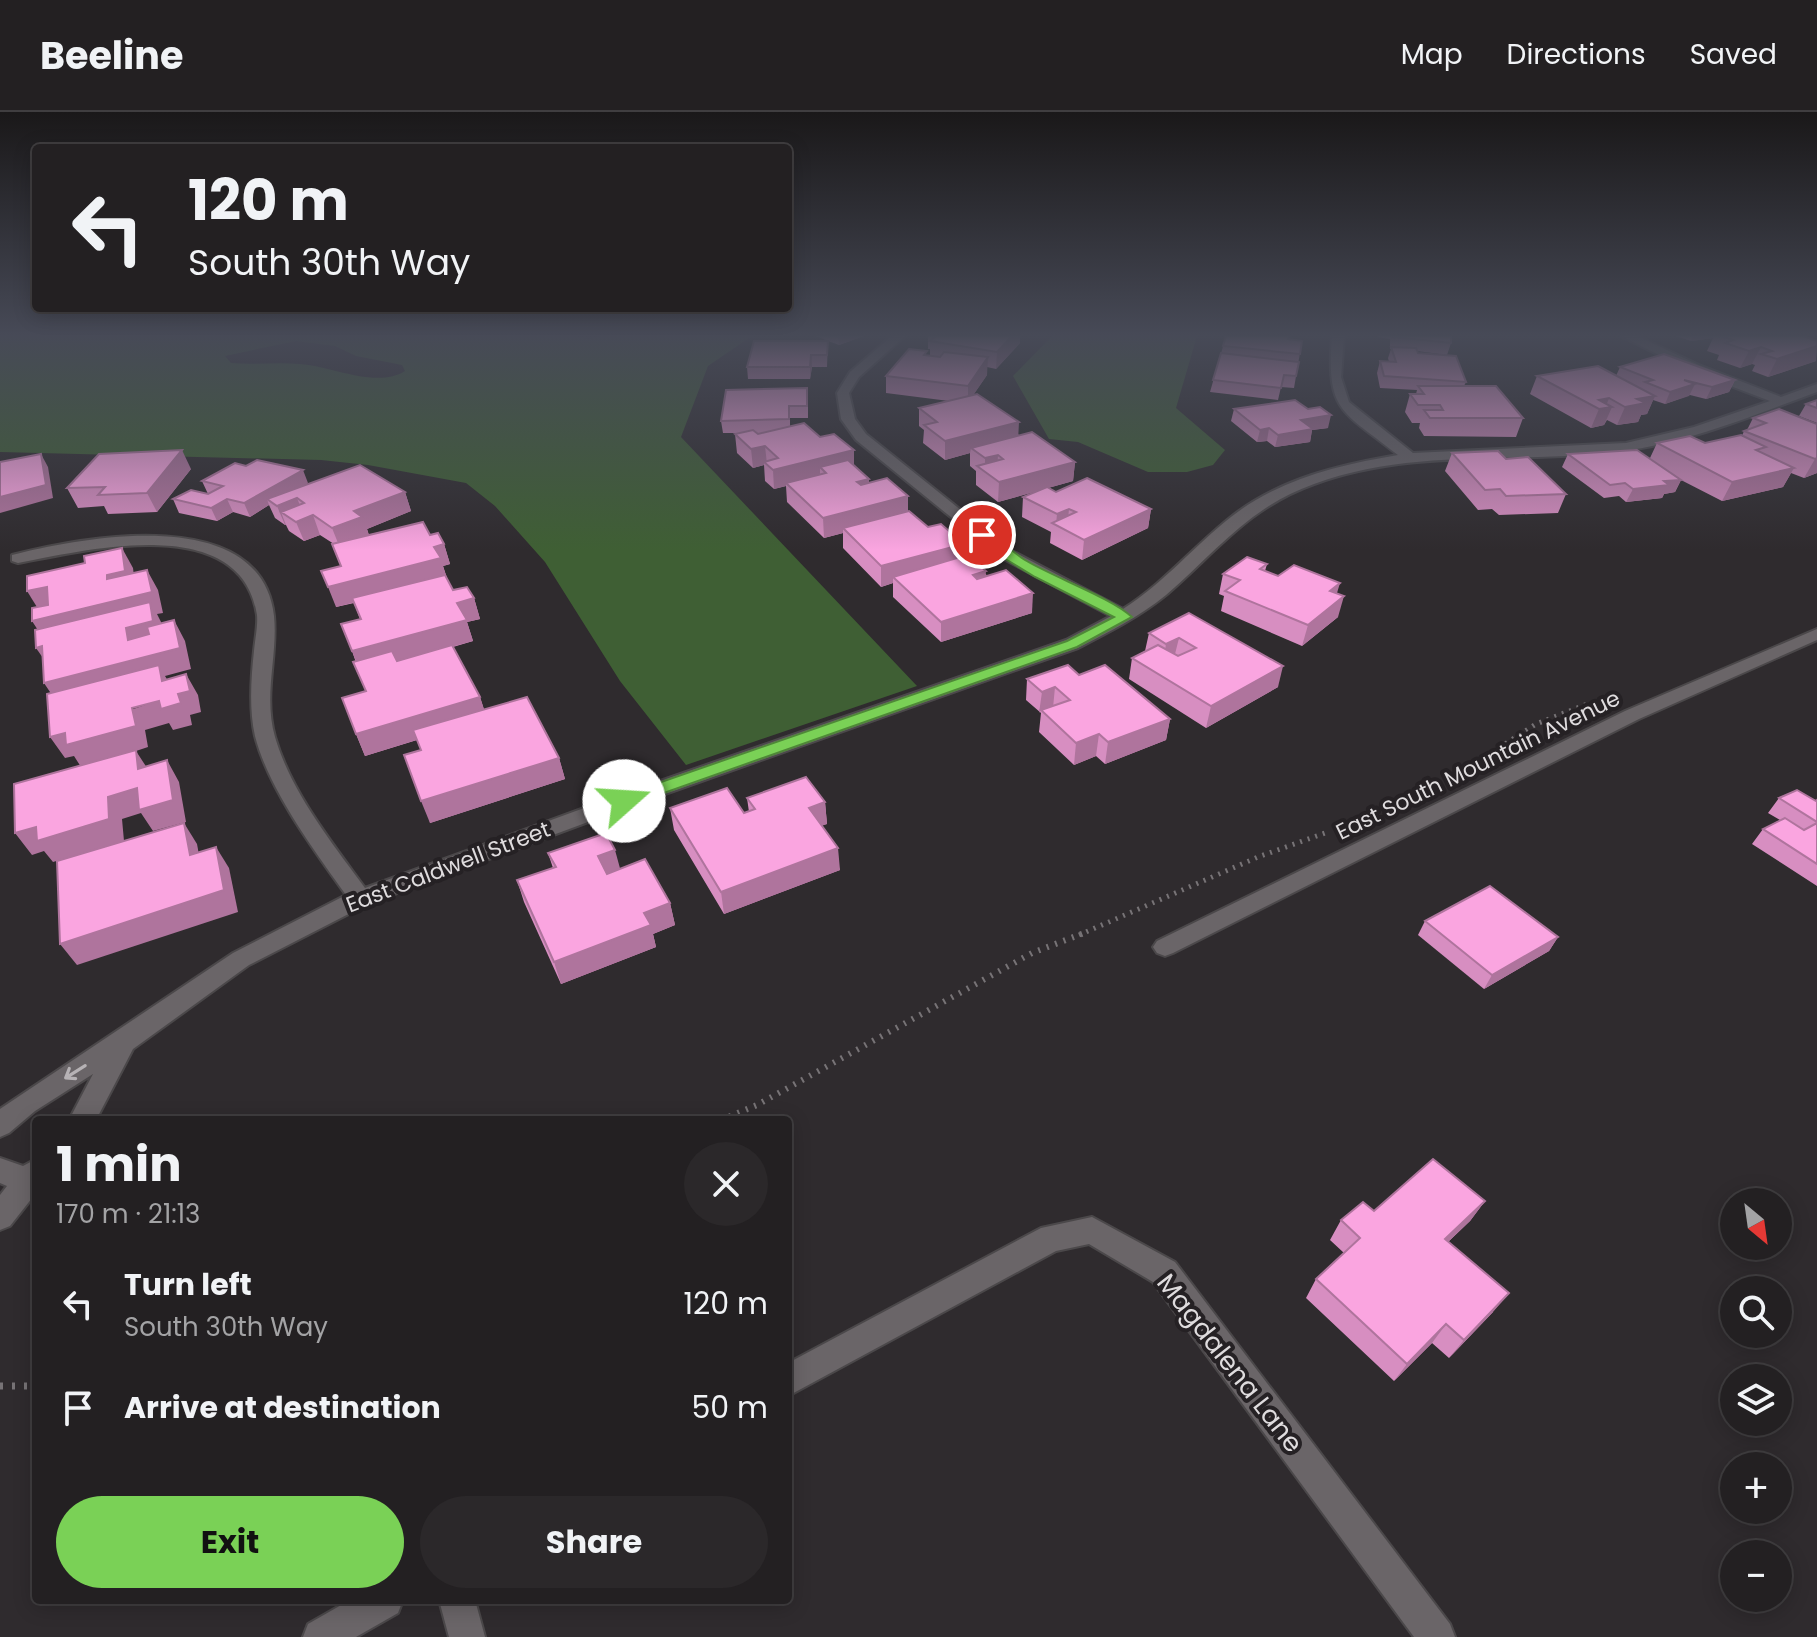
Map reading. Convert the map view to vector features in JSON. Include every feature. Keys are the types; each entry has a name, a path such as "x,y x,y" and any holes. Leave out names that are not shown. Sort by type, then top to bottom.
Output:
{"street":[{"path":"846,407 848,419 861,437 1006,554 1125,617"},
{"path":"1347,407 1410,458"},
{"name":"East Caldwell Street","path":"0,1125 26,1103 125,1041 241,959 360,898 624,801 1072,644 1125,617 1159,591 1230,523 1262,501 1293,486 1347,468 1410,458 1627,447 1675,438 1763,407"},
{"path":"18,558 93,544 147,540 181,541 240,562 259,587 265,617 261,661 265,736 315,836 360,898"},
{"name":"East South Mountain Avenue","path":"1165,947 1632,715 1817,634"},
{"name":"East Caldwell Street","path":"84,1116 125,1041"},
{"path":"0,1170 32,1176 0,1217"},
{"name":"Magdalena Lane","path":"792,1378 1051,1238 1092,1230 1164,1272 1437,1637"},
{"path":"321,1637 378,1604"},
{"path":"458,1604 467,1637"}],"path":[{"path":"1490,754 1536,724 1591,703"},
{"path":"731,1116 757,1105 1032,953 1120,919 1258,857 1329,832"},
{"path":"0,1386 32,1386"}],"green space":[{"path":"0,407 692,407 681,437 917,686 686,765 620,681 545,562 495,506 466,483 368,465 321,460 0,452"},
{"path":"1031,407 1176,407 1225,450 1213,465 1187,472 1148,472 1078,442 1049,439"}],"building":[{"path":"723,407 789,407 789,419 721,421"},
{"path":"997,407 1019,422 945,441 924,425 937,422 919,408"},
{"path":"1320,407 1331,415 1301,420 1313,429 1278,435 1269,428 1260,430 1234,409"},
{"path":"1441,407 1514,407 1523,418 1430,418 1424,410 1443,410"},
{"path":"1779,409 1817,424 1817,458 1744,431 1766,423 1753,418"},
{"path":"804,423 820,437 834,434 854,450 773,470 764,462 778,458 765,446 751,449 735,434 753,430 758,434"},
{"path":"1032,432 1075,462 999,482 977,466 1003,459 998,455 985,458 971,448"},
{"path":"1741,435 1766,447 1756,450 1794,468 1732,482 1657,443 1690,436 1705,443"},
{"path":"182,450 147,493 98,495 105,487 67,488 99,454"},
{"path":"1637,450 1681,480 1664,481 1669,485 1633,489 1625,483 1610,485 1568,454"},
{"path":"1498,451 1506,459 1528,457 1566,494 1506,496 1500,489 1485,490 1452,453"},
{"path":"41,454 46,485 0,497 0,462"},
{"path":"257,460 303,470 244,503 227,499 211,508 173,499 191,490 208,494 223,486 202,481 235,463 246,466"},
{"path":"848,460 869,479 857,482 861,485 887,478 908,496 823,518 786,483 826,473 820,467"},
{"path":"360,465 405,492 354,511 362,517 332,528 313,515 296,522 281,512 304,503 297,498 277,506 267,499"},
{"path":"1087,478 1151,509 1084,540 1052,523 1076,512 1069,509 1057,514 1023,497 1047,487 1056,492"},
{"path":"909,511 928,527 941,524 964,544 881,566 843,528"},
{"path":"423,522 430,535 438,533 444,544 434,547 441,558 328,587 321,571 341,566 332,544"},
{"path":"122,548 125,571 107,575 107,579 147,570 152,592 32,621 32,608 48,605 47,587 27,591 27,576 85,563 84,556"},
{"path":"967,555 986,571 973,575 977,579 1006,570 1033,593 941,622 893,577"},
{"path":"1247,557 1267,564 1260,569 1278,576 1294,565 1340,583 1330,591 1344,596 1308,625 1225,591 1240,580 1223,574"},
{"path":"445,575 453,590 467,587 474,598 457,603 467,620 352,651 341,624 361,619 352,598"},
{"path":"150,602 153,621 126,628 128,640 149,634 147,627 174,620 180,648 44,683 42,646 36,648 35,630"},
{"path":"1189,613 1283,666 1211,706 1132,658 1158,645 1178,656 1196,648 1179,638 1166,644 1149,633"},
{"path":"452,645 480,697 356,734 342,698 366,691 353,662 392,651 397,661"},
{"path":"159,665 162,681 186,674 190,691 178,694 181,703 161,709 159,701 132,708 136,726 66,745 65,733 50,737 47,694"},
{"path":"1068,665 1079,675 1105,665 1170,719 1108,742 1099,734 1076,743 1041,710 1070,700 1055,687 1042,692 1027,679"},
{"path":"527,697 559,758 421,801 404,755 421,750 413,730"},
{"path":"136,750 138,769 167,760 173,800 139,810 137,788 108,797 109,819 37,841 36,827 15,833 14,784"},
{"path":"806,777 825,802 809,808 838,848 721,892 670,808 727,788 744,813 755,809 747,798"},
{"path":"1797,790 1817,800 1817,822 1779,798"},
{"path":"1785,818 1804,830 1817,823 1817,864 1763,829"},
{"path":"184,823 190,855 216,847 224,890 60,944 57,861"},
{"path":"606,833 615,850 598,856 607,874 645,859 670,903 644,913 651,925 554,962 517,880 556,867 548,853"},
{"path":"1490,886 1558,937 1492,975 1425,921"},
{"path":"1433,1159 1485,1201 1445,1239 1509,1293 1464,1340 1446,1324 1407,1364 1316,1279 1360,1238 1341,1220 1363,1202 1374,1211"}],"route":[{"path":"624,801 1072,644 1125,617 1040,574 982,535"}]}
